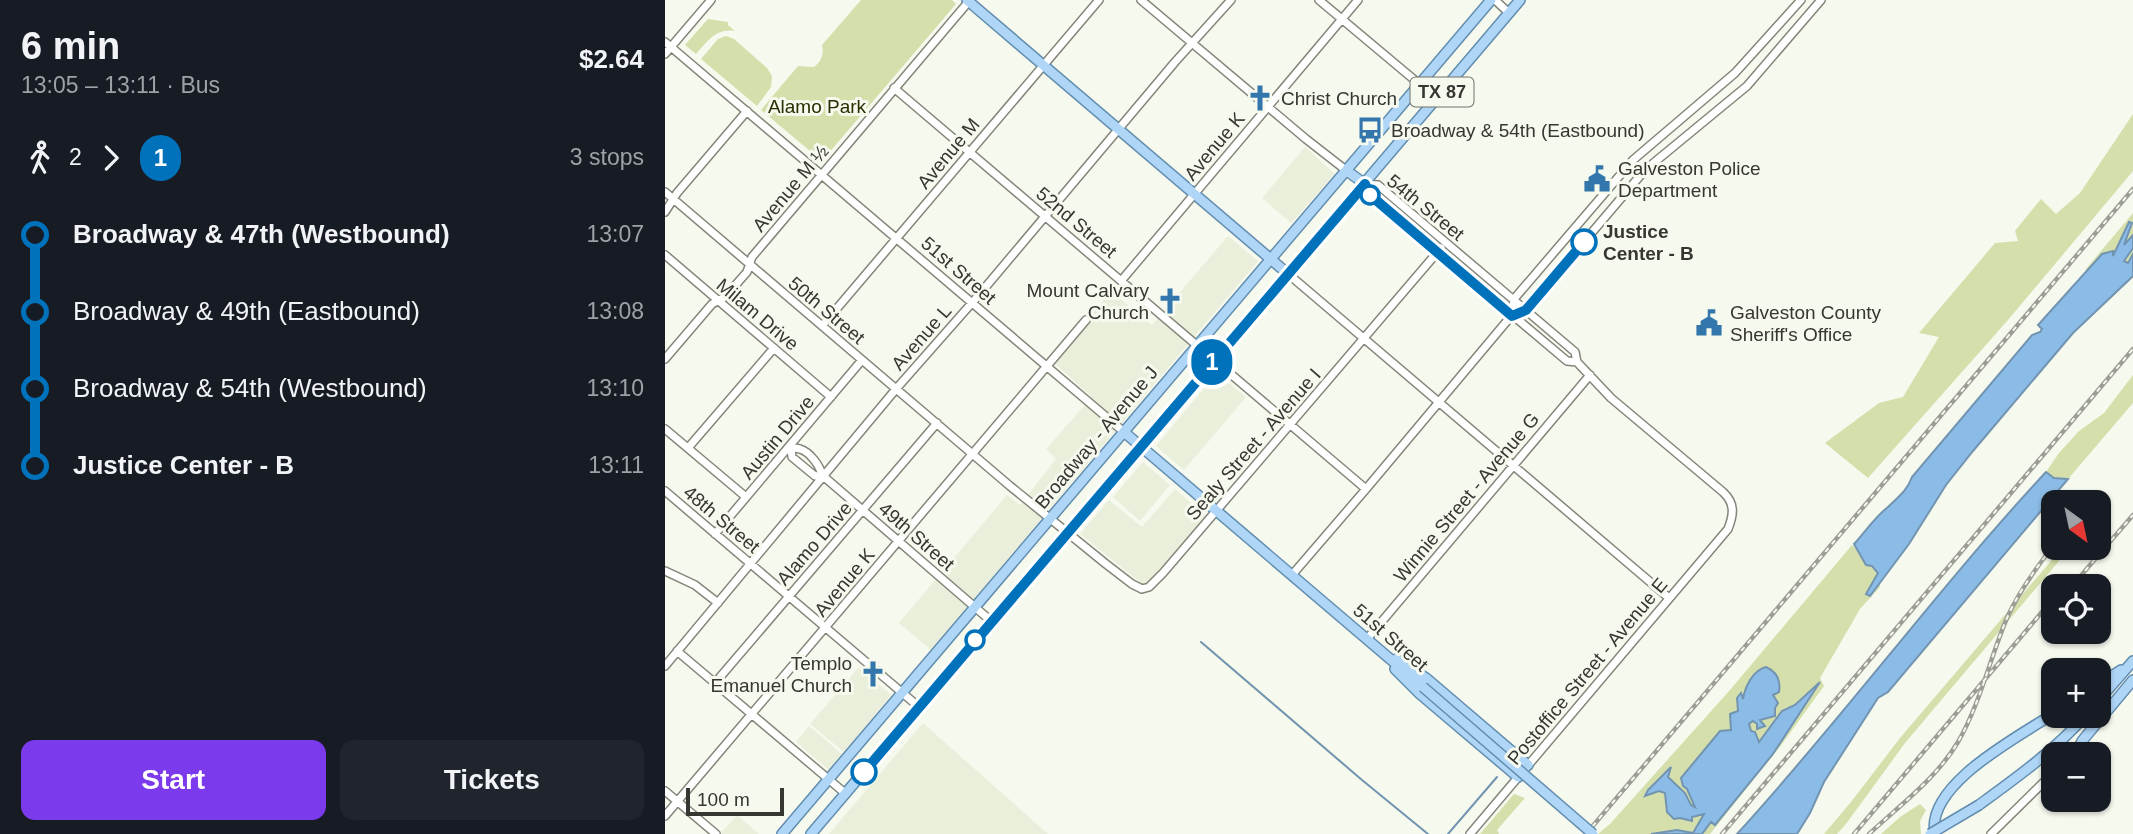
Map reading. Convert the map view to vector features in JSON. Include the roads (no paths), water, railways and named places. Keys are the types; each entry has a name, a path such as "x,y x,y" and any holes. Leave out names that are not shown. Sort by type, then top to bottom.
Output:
{"main road":[{"name":"Broadway - Avenue J","path":"782,834 1493,0"},
{"name":"Broadway - Avenue J","path":"811,834 1520,0"},
{"path":"969,1 1287,273"},
{"path":"1347,170 1365,184"},
{"name":"51st Street","path":"1123,432 1593,834"},
{"path":"1378,649 1426,678 1528,765"},
{"path":"1378,649 1411,687 1518,777"},
{"path":"2111,676 2131,663"},
{"path":"2111,686 2131,663"},
{"path":"2082,741 2133,680"},
{"path":"1933,833 1935,815 1963,775 2041,722"},
{"path":"1933,833 1979,805 2034,764 2075,728"}],"street":[{"path":"665,54 668,45 711,0"},
{"name":"Avenue M","path":"822,326 1099,0"},
{"path":"1141,0 1347,170"},
{"name":"Avenue L","path":"665,666 896,389 1231,0"},
{"path":"1319,0 1437,98"},
{"name":"Avenue K","path":"1121,281 1358,0"},
{"path":"1493,0 1509,13"},
{"path":"1512,316 1514,299 1633,160 1735,73 1801,0"},
{"path":"1292,575 1512,316 1526,310 1645,170 1747,86 1821,0"},
{"name":"Avenue M ½","path":"665,359 712,304 725,297 747,272 752,257 969,1"},
{"path":"1779,25 1791,35"},
{"name":"51st Street","path":"668,45 1123,432"},
{"name":"52nd Street","path":"894,88 1366,489"},
{"path":"1699,104 1710,115"},
{"path":"665,212 747,111"},
{"path":"1633,160 1645,170"},
{"name":"54th Street","path":"1577,362 1567,361 1512,316 1370,195 1365,184 1378,185 1514,299 1575,352 1577,362 1611,398 1730,499 1733,509 1728,529"},
{"name":"50th Street","path":"665,192 1066,532"},
{"path":"1580,224 1591,234"},
{"name":"Sealy Street - Avenue I","path":"1066,532 1132,584 1142,589 1149,587 1446,242"},
{"name":"Milam Drive","path":"665,255 831,397"},
{"path":"1287,273 1669,598"},
{"name":"Avenue K","path":"665,816 1086,320"},
{"path":"688,448 774,348"},
{"name":"Austin Drive","path":"715,534 862,360"},
{"name":"Winnie Street - Avenue G","path":"1367,639 1590,375"},
{"name":"Alamo Drive","path":"715,683 937,423"},
{"path":"667,433 746,497"},
{"name":"49th Street","path":"790,448 801,449 820,466 823,476 991,621"},
{"name":"48th Street","path":"665,491 919,707"},
{"name":"Postoffice Street - Avenue E","path":"1469,834 1728,529"},
{"path":"665,571 695,585 718,603"},
{"path":"677,651 846,794"},
{"path":"1991,834 2041,785"},
{"path":"665,791 716,834"}],"water":[{"path":"2129,222 2132,223 2124,245 2133,235 2133,248 2124,261 2128,263 2133,254 2133,276 2073,333 1973,451 1946,485 1909,544 1870,596 1866,594 1878,573 1872,566 1866,565 1854,544 1902,494 1912,477 2032,335 2040,332 2042,329 2038,325 2102,254 2113,251 2113,256"},
{"path":"2046,472 2054,478 2068,479 2059,490 2041,490 2041,511 1888,692 1878,698 1824,782 1797,834 1737,834 1777,790 2006,516"},
{"path":"1766,667 1773,671 1779,680 1779,692 1773,695 1778,703 1775,716 1760,720 1765,726 1757,729 1757,724 1753,721 1749,724 1759,742 1782,711 1795,705 1820,682 1773,754 1715,825 1711,822 1702,834 1651,834 1677,830 1693,833 1704,814 1692,817 1692,821 1674,819 1667,812 1665,793 1659,791 1645,796 1671,767 1668,777 1695,807 1681,778 1720,731 1731,730 1730,714 1738,711 1737,698 1741,693 1743,699 1750,680"}],"waterway":[{"path":"1201,642 1428,834"},
{"path":"1448,834 1497,777"}],"railway":[{"path":"1586,834 2133,189"},
{"path":"1722,834 2133,349"},
{"path":"2082,574 2133,515"},
{"path":"1869,834 1928,780 1958,742 1973,712 2011,609 2043,560"},
{"path":"1854,834 2041,613"}],"place":[{"name":"Christ Church","path":"1260,98"},
{"name":"Broadway & 54th (Eastbound)","path":"1370,130"},
{"name":"Galveston Police Department","path":"1597,179"},
{"name":"Justice Center - B","path":"1584,242"},
{"name":"Mount Calvary Church","path":"1170,301"},
{"name":"Galveston County Sheriff's Office","path":"1709,323"},
{"name":"Templo Emanuel Church","path":"873,674"}],"park label":[{"name":"Alamo Park","path":"817,106"}]}
